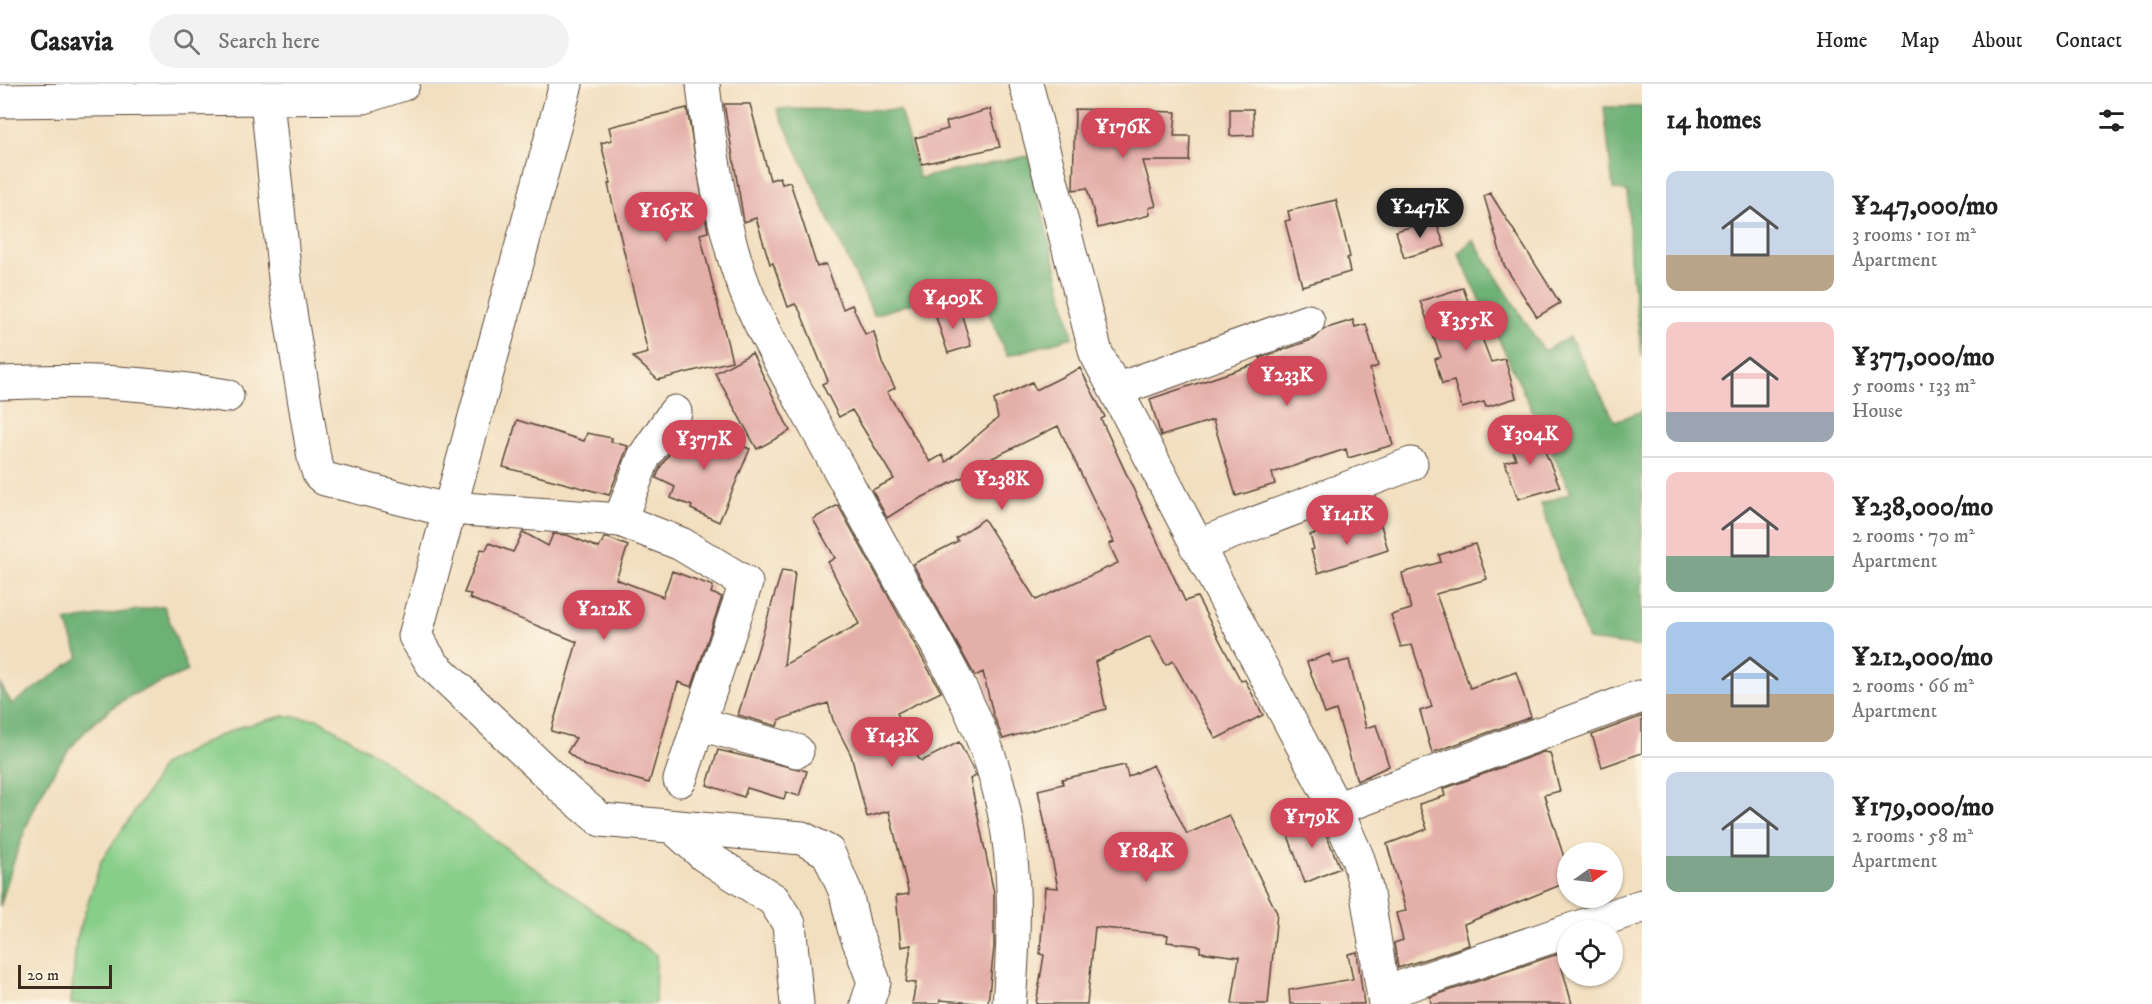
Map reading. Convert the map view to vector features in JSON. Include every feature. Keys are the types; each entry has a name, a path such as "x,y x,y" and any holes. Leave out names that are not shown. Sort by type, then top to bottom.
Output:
{"street":[{"path":"0,101 364,98 403,84"},
{"path":"566,84 415,636 433,665 601,820 802,838 828,852 846,893 854,928 873,982 867,1004"},
{"path":"703,84 717,186 736,262 775,351 934,640 970,711 989,757 1007,829 1015,880 1015,930 1009,1004"},
{"path":"1026,84 1096,353 1336,809 1358,859 1366,888 1384,998 1557,935"},
{"path":"267,100 286,288 314,458 319,474 325,479 449,509 620,520 681,544 746,583 680,780"},
{"path":"1116,390 1308,321"},
{"path":"0,383 108,380 165,385 227,396"},
{"path":"620,520 644,457 675,412"},
{"path":"1196,546 1411,464"},
{"path":"1336,809 1639,697"},
{"path":"700,724 797,752"},
{"path":"673,827 704,855 774,900 789,924 797,1004"},
{"path":"1601,920 1642,906"}],"green space":[{"path":"1604,107 1642,107 1642,356 1630,258 1628,192 1613,189"},
{"path":"777,109 900,110 919,178 1029,156 1073,337 1007,356 976,283 874,315"},
{"path":"1473,240 1544,351 1570,337 1615,421 1642,411 1642,647 1588,640 1541,504 1571,493 1458,253"},
{"path":"164,606 188,671 125,699 99,718 77,740 59,764 30,818 0,907 0,684 12,704 79,657 66,621"},
{"path":"284,716 318,719 373,753 656,955 655,1004 71,1004 76,941 101,861 147,793 162,765 240,727"}],"building":[{"path":"724,104 750,104 770,180 780,177 782,184 790,182 817,267 826,264 843,309 852,305 865,334 874,332 882,363 895,388 887,392 930,462 942,455 946,462 998,418 994,400 1032,382 1036,390 1080,368 1105,417 1101,419 1185,601 1197,597 1241,681 1245,680 1263,715 1216,739 1173,661 1166,665 1150,636 1095,662 1106,709 1003,739 993,714 983,672 975,676 913,564 958,541 956,538 984,519 1036,600 1118,563 1109,544 1114,542 1058,426 978,465 981,468 909,504 887,518 872,490 894,479 852,410 839,417 822,384 828,381 800,311 795,304 788,307 773,263 770,264 756,218 744,222"},
{"path":"687,108 708,232 700,234 732,361 658,380 633,357 648,353 608,184 611,184 601,143 612,140 609,127"},
{"path":"990,109 1000,147 922,164 915,138 948,129 946,122"},
{"path":"1075,109 1176,112 1174,136 1190,136 1189,161 1143,161 1156,206 1149,208 1150,215 1098,228 1087,188 1073,190"},
{"path":"1230,109 1253,109 1254,135 1230,136"},
{"path":"1490,193 1560,303 1537,317 1504,265 1484,196"},
{"path":"1336,200 1350,257 1347,258 1350,272 1302,286 1285,221 1290,220 1288,211"},
{"path":"1435,220 1445,246 1404,258 1396,231"},
{"path":"1463,288 1491,362 1505,359 1516,398 1486,407 1484,402 1462,408 1454,381 1442,384 1435,359 1441,357 1420,301"},
{"path":"959,306 971,346 948,353 935,314"},
{"path":"1353,320 1355,327 1366,324 1378,366 1370,369 1393,445 1348,458 1346,449 1272,473 1275,484 1236,496 1213,420 1161,436 1150,399 1262,362 1260,358 1314,339 1324,329"},
{"path":"752,353 790,431 757,449 715,373"},
{"path":"517,420 584,441 587,433 612,438 611,442 628,446 609,495 503,467"},
{"path":"689,425 750,449 719,522 691,509 692,506 671,498 675,487 656,478 661,466 676,444 679,445"},
{"path":"1535,428 1560,487 1518,499 1505,462 1516,459 1508,440"},
{"path":"838,505 941,692 897,713 919,759 922,761 959,742 976,776 970,779 994,893 994,947 988,1004 940,1000 939,1004 912,1004 916,983 906,982 911,945 901,947 896,896 909,894 889,811 867,817 851,755 833,720 828,703 779,720 777,726 738,715 782,570 795,572 784,665 859,624 828,562 835,558 813,519"},
{"path":"1369,522 1371,528 1381,525 1388,550 1318,573 1311,550 1314,549 1310,535 1335,527 1337,532"},
{"path":"523,532 548,546 553,534 567,535 599,548 604,538 608,538 628,546 616,579 663,597 672,571 713,586 711,593 722,597 692,687 678,682 649,783 584,765 567,752 576,738 551,731 577,642 469,598 471,594 464,593 481,549 486,550 489,543 513,552"},
{"path":"1475,544 1487,579 1436,594 1470,688 1516,672 1531,717 1432,753 1420,711 1432,707 1412,645 1401,647 1391,615 1411,609 1402,573 1441,562 1439,555"},
{"path":"1330,654 1333,664 1349,660 1366,728 1376,725 1389,766 1357,781 1336,710 1325,714 1307,662"},
{"path":"1642,716 1642,753 1602,767 1592,735"},
{"path":"718,750 807,771 799,796 786,792 784,799 747,788 744,797 707,785"},
{"path":"1543,752 1550,753 1560,791 1544,795 1559,842 1557,842 1557,886 1464,924 1469,945 1398,968 1394,943 1403,940 1396,913 1406,911 1387,844 1427,829 1419,804 1445,796 1443,789"},
{"path":"1125,765 1128,777 1153,765 1187,834 1229,815 1277,913 1268,1004 1232,1004 1239,957 1200,952 1200,946 1167,942 1168,935 1095,927 1087,1004 1036,1004 1044,955 1040,954 1045,887 1058,888 1038,790 1063,784 1062,779"},
{"path":"1318,815 1340,868 1305,883 1285,827"},
{"path":"1357,952 1364,1004 1290,1004 1289,990 1353,979 1348,954"},
{"path":"1557,954 1557,986 1567,986 1572,1004 1431,1004 1430,997"}]}
